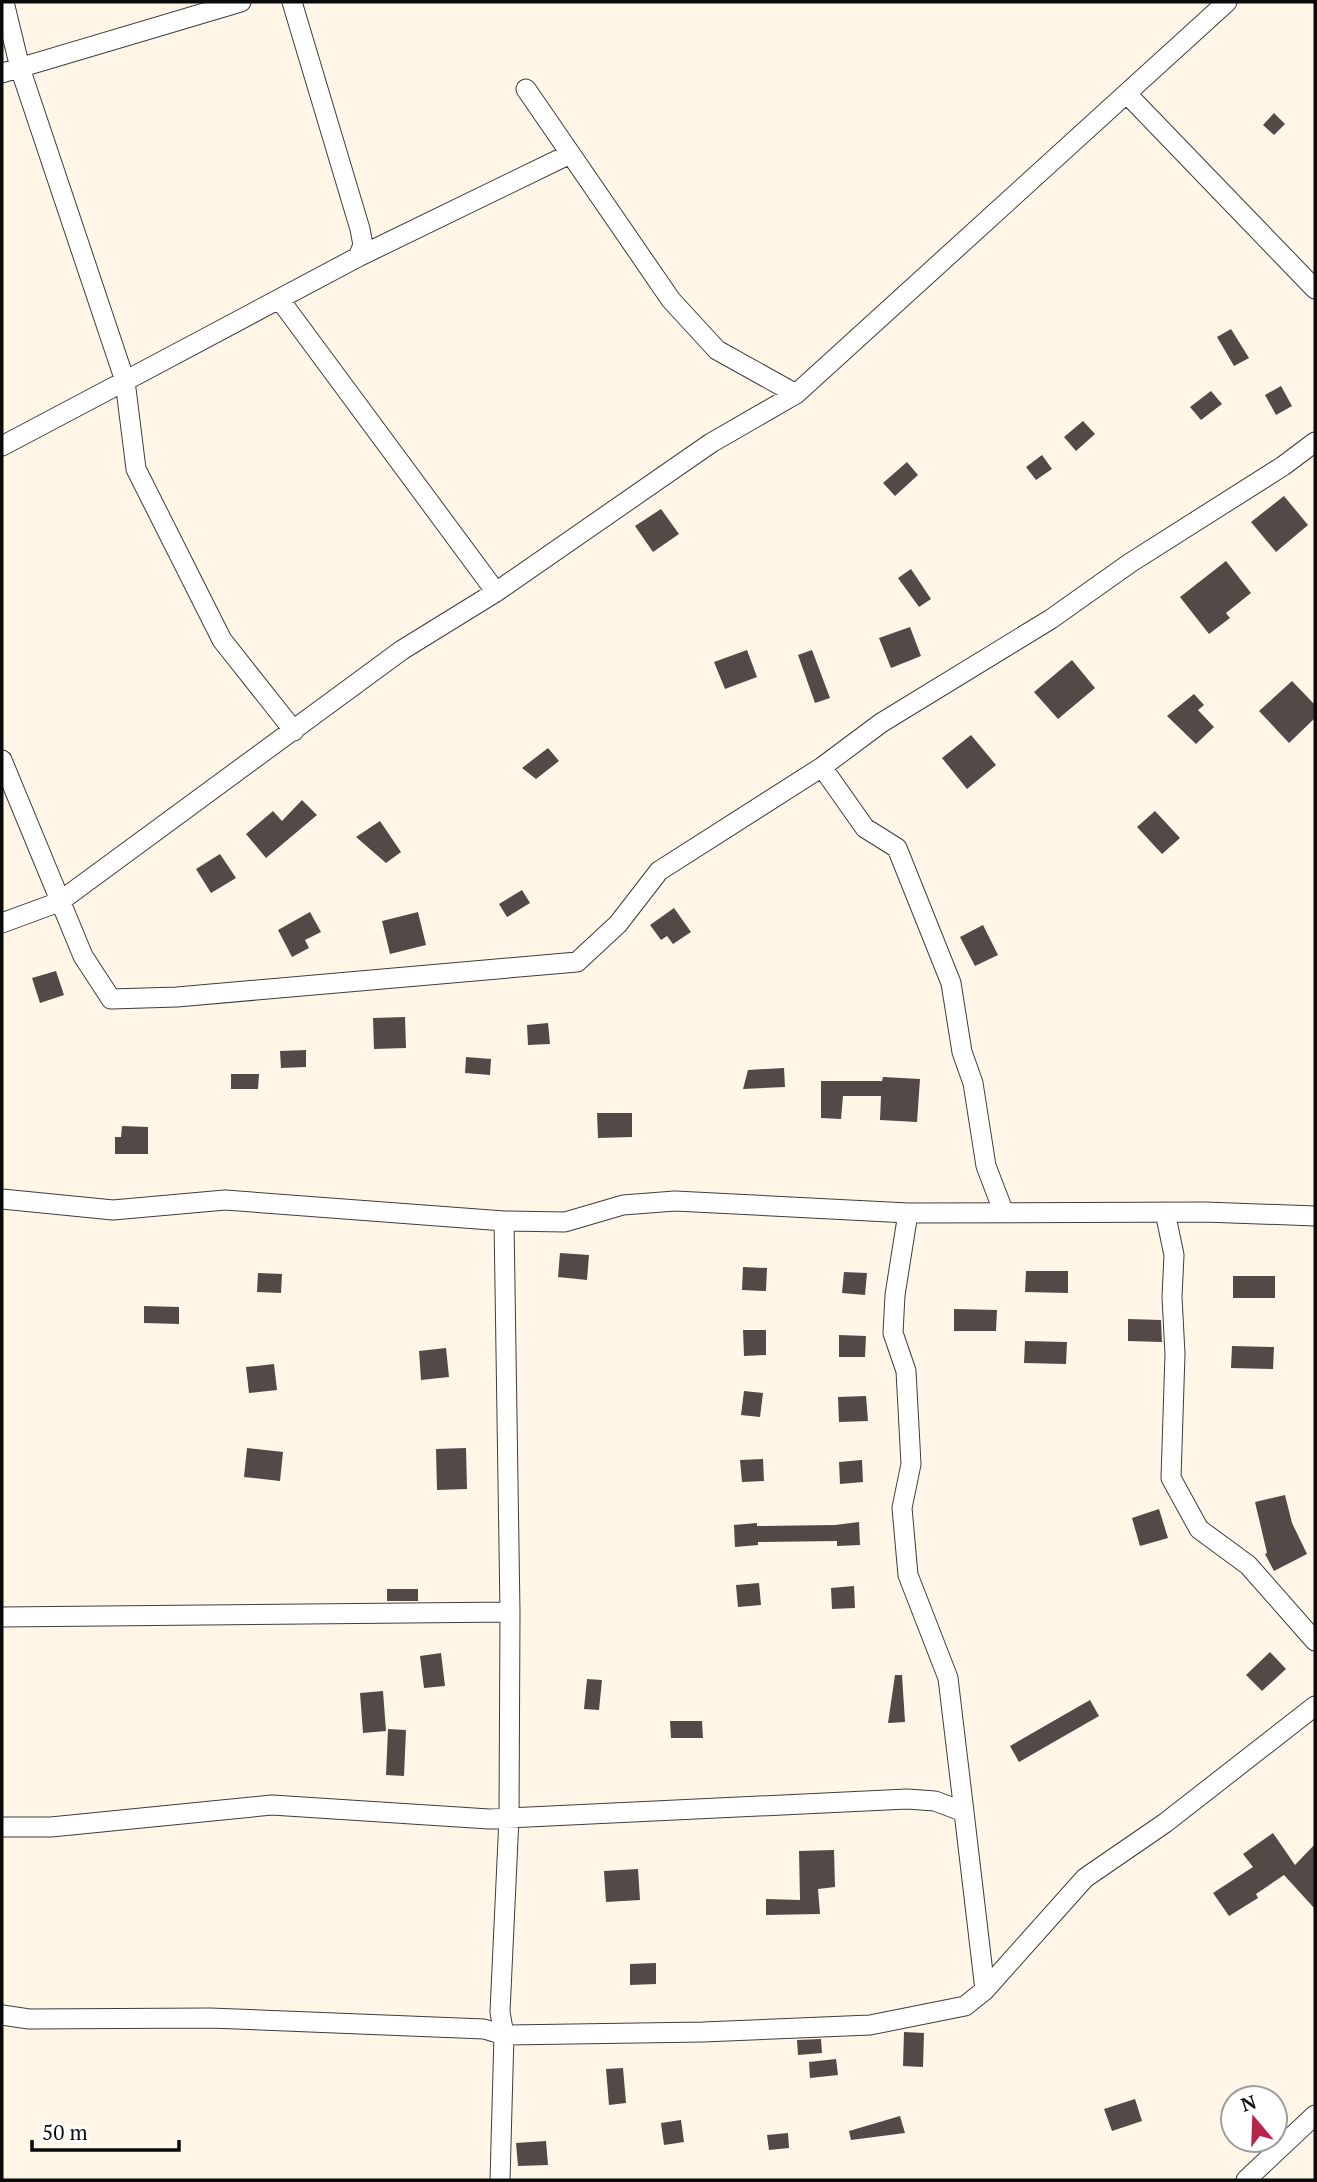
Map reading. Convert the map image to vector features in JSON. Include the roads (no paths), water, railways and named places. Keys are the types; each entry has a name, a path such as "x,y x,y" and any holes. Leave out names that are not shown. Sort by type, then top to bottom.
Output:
{"street":[{"path":"4,2 11,70 125,381 136,469 222,640 294,731"},
{"path":"11,70 241,2"},
{"path":"292,2 360,229 363,245 358,257"},
{"path":"2,923 59,902 402,650 496,592 711,443 796,394 1227,2"},
{"path":"526,89 671,300 717,350 796,394"},
{"path":"1127,94 1315,289"},
{"path":"2,446 358,257 570,154"},
{"path":"280,300 496,592"},
{"path":"2,760 83,956 111,999 177,997 577,962 618,924 659,871 822,767 881,723 1051,619 1130,563 1283,466 1315,442"},
{"path":"822,767 865,828 897,848 951,984 962,1052 973,1083 986,1166 1004,1213"},
{"path":"2,1199 113,1210 225,1200 504,1221 565,1222 623,1205 675,1201 908,1213 1164,1212 1315,1216"},
{"path":"1164,1212 1174,1255 1172,1297 1175,1354 1171,1478 1199,1529 1248,1565 1315,1640"},
{"path":"908,1213 895,1295 893,1333 906,1371 911,1464 902,1508 908,1575 948,1678 985,1990"},
{"path":"500,2180 503,2035 500,2012 509,1818 510,1612 504,1221"},
{"path":"2,1617 510,1612"},
{"path":"2,2015 29,2020 210,2018 484,2029 503,2035 703,2032 870,2025 965,2006 985,1990 1084,1878 1165,1823 1315,1706"},
{"path":"2,1827 51,1827 272,1805 489,1819 907,1799 935,1801 964,1812"},
{"path":"1246,2180 1315,2115"}]}
